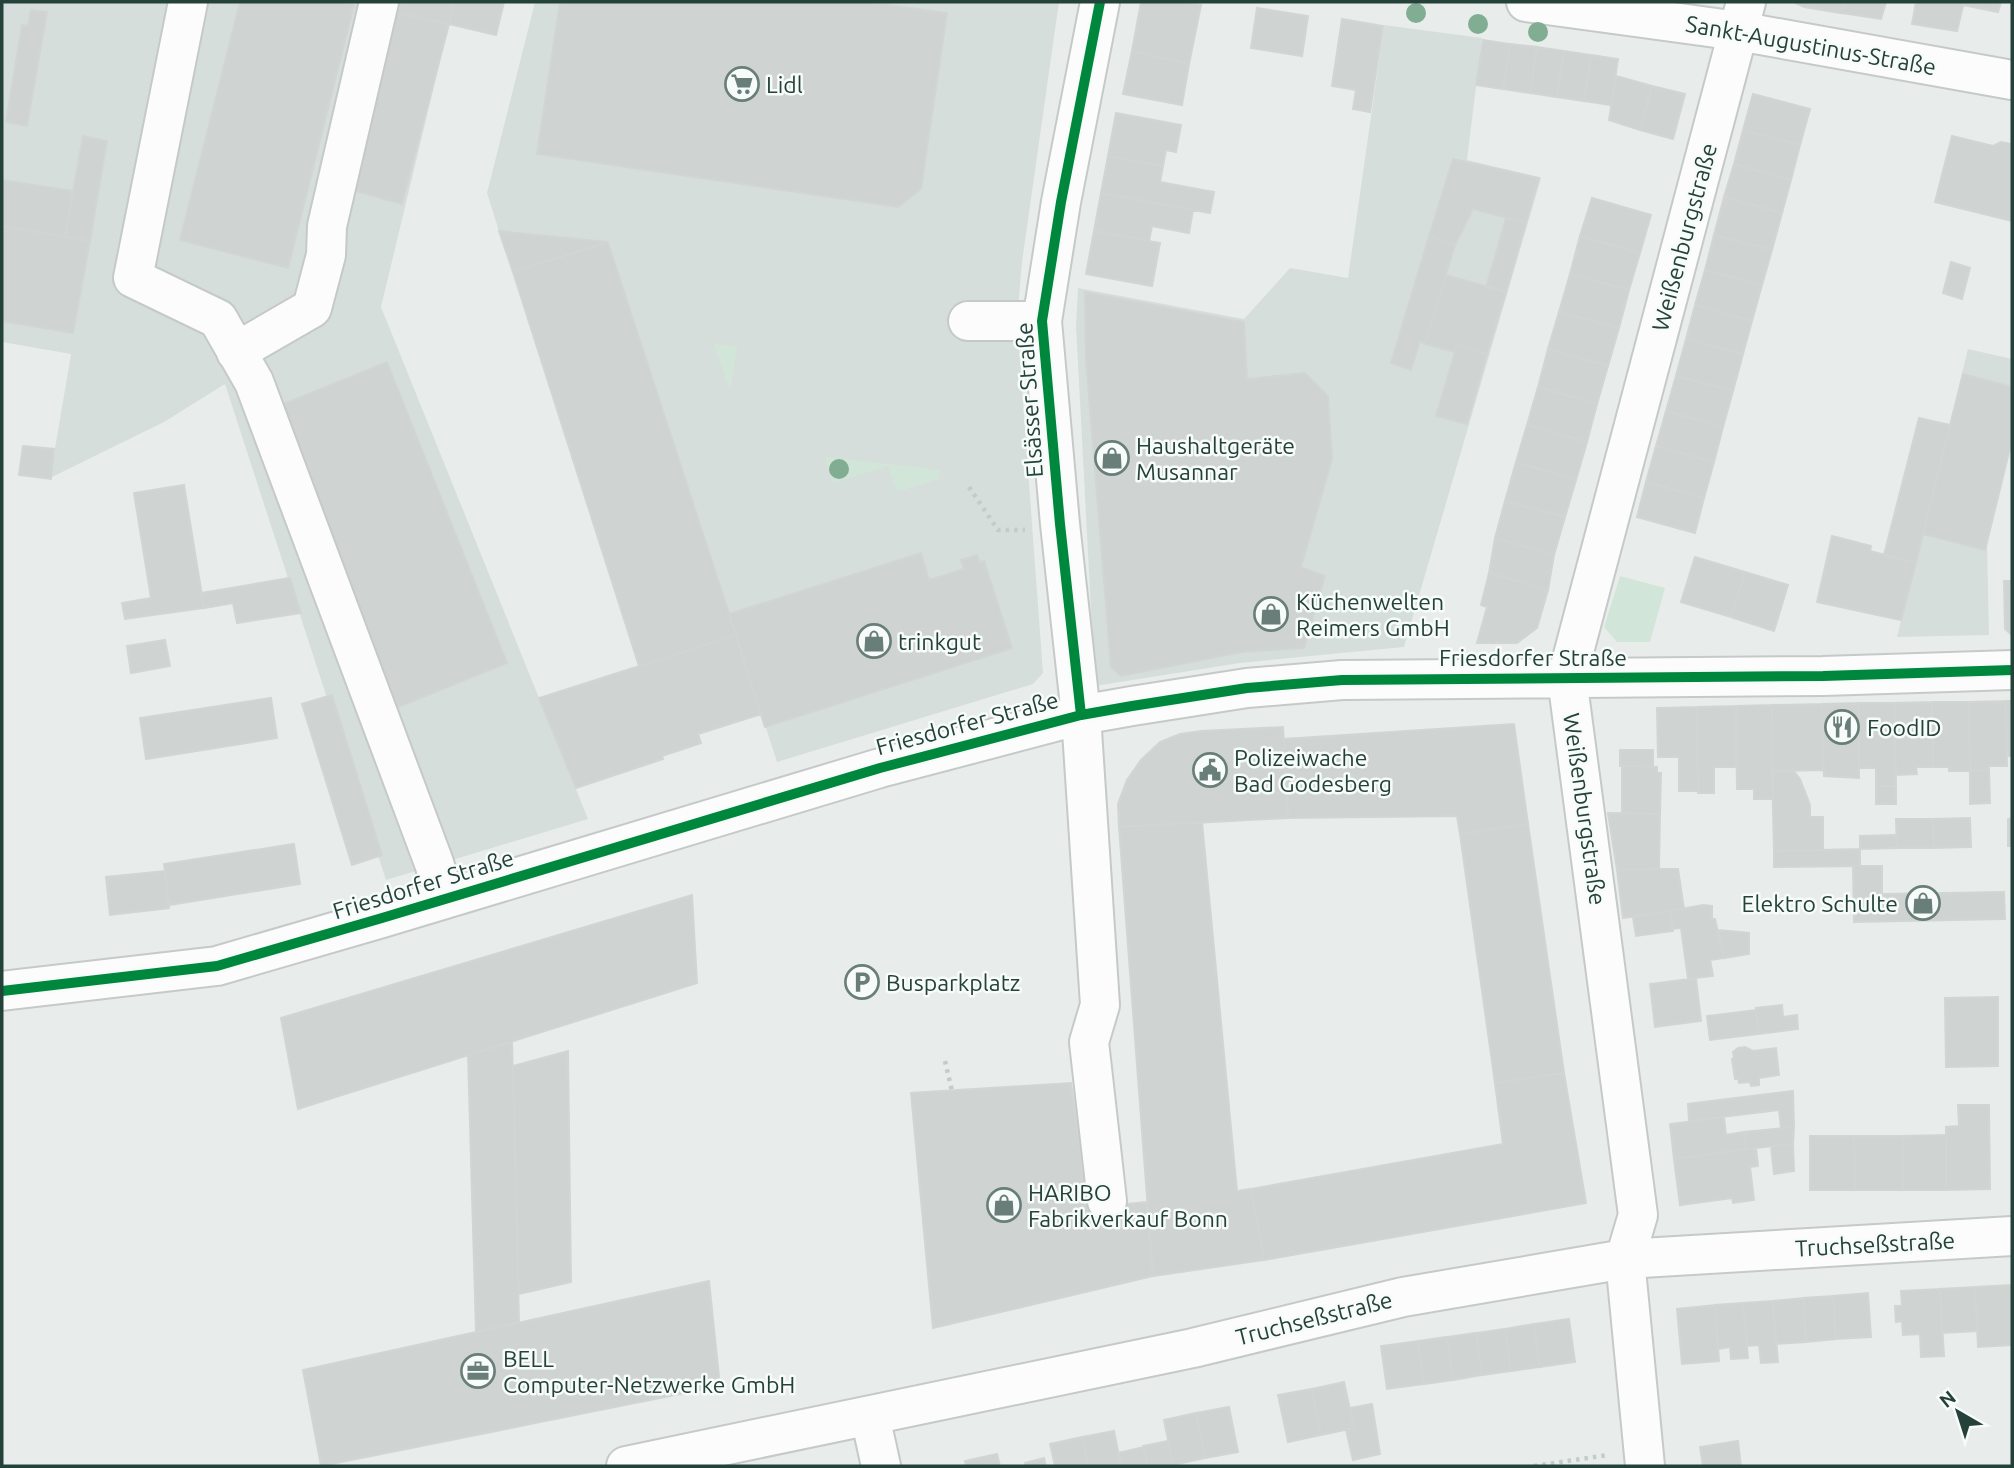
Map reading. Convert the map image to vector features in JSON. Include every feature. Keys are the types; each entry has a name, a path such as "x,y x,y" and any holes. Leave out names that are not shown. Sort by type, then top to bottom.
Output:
{"street":[{"path":"188,2 133,278 218,319 254,382 434,863 445,899"},
{"path":"236,352 312,307 326,256 327,226 379,2"},
{"name":"Elsässer Straße","path":"1100,2 1061,202 1042,321 1081,715 1100,1005 1089,1042 1107,1201"},
{"name":"Sankt-Augustinus-Straße","path":"1526,2 1742,16 2012,80"},
{"name":"Weißenburgstraße","path":"1645,1458 1625,1259 1639,1215 1567,678 1742,16"},
{"path":"968,321 1042,321"},
{"name":"Friesdorfer Straße","path":"2,991 217,966 867,772 1081,715 1247,688 1342,680 1823,676 2012,670"},
{"name":"Truchseßstraße","path":"626,1466 1193,1348 1403,1297 1625,1259 2012,1236"},
{"path":"870,1416 881,1466"}],"path":[{"path":"969,486 998,530 1061,531"},
{"path":"945,1060 952,1091"},
{"path":"1534,1466 1645,1458"}],"shaded area":[{"path":"2,2 504,2 496,35 449,24 381,307 588,819 386,880 225,384 164,422 50,478 71,354 2,342"},
{"path":"535,2 1059,2 1022,262 1017,320 1043,673 1033,684 777,762 609,242 499,231 487,193"},
{"path":"1384,25 1482,38 1467,160 1541,178 1404,647 1240,663 1095,686 1076,326 1078,288 1244,319 1290,268 1348,278"},
{"path":"1968,349 2012,359 2012,441 1987,543 1989,635 1897,637"}],"green space":[{"path":"714,344 737,347 730,390"},
{"path":"825,457 940,470 939,479 897,492 888,466 833,483"},
{"path":"1620,576 1665,588 1650,642 1617,642 1604,627"}],"building":[{"path":"240,2 340,2 354,5 288,268 180,240"},
{"path":"401,2 454,2 449,24 398,13"},
{"path":"454,2 504,2 496,35 449,24"},
{"name":"Lidl","path":"560,2 867,2 947,13 921,189 898,207 537,154"},
{"path":"1141,2 1184,2 1201,5 1189,64 1132,51"},
{"path":"1794,2 1844,2 1841,13 1804,7"},
{"path":"1844,2 1886,2 1881,19 1841,13"},
{"path":"1916,2 1964,2 1957,31 1912,24"},
{"path":"1964,2 2001,2 1998,12 1963,5"},
{"path":"1257,8 1308,16 1302,56 1251,48"},
{"path":"31,10 47,12 27,126 6,122 22,25 28,26"},
{"path":"389,11 449,24 402,204 342,187"},
{"path":"1342,19 1383,26 1370,112 1353,109 1356,90 1332,86"},
{"path":"1483,40 1510,44 1503,89 1476,85"},
{"path":"1510,44 1537,47 1530,93 1503,89"},
{"path":"1537,47 1564,51 1557,97 1530,93"},
{"path":"1132,51 1189,64 1182,105 1123,94"},
{"path":"1564,51 1591,55 1584,101 1557,97"},
{"path":"1591,55 1618,59 1611,105 1584,101"},
{"path":"1616,76 1652,86 1640,130 1609,120"},
{"path":"1652,86 1685,94 1673,139 1640,130"},
{"path":"1753,94 1810,109 1800,145 1743,130"},
{"path":"1116,113 1181,125 1176,152 1166,150 1163,166 1108,156"},
{"path":"1743,130 1800,145 1791,180 1734,164"},
{"path":"83,136 107,141 90,241 65,237"},
{"path":"1952,136 1993,146 2001,142 2012,144 2012,221 1935,202"},
{"path":"1108,156 1163,166 1160,182 1214,192 1210,213 1101,193"},
{"path":"1453,159 1539,178 1526,223 1473,209 1455,245 1429,236"},
{"path":"1734,164 1791,180 1782,213 1724,197"},
{"path":"2,180 74,191 65,237 2,226"},
{"path":"1101,193 1193,210 1189,233 1152,226 1149,241 1094,231"},
{"path":"1724,197 1782,213 1772,250 1714,235"},
{"path":"1592,198 1651,215 1640,253 1580,236"},
{"path":"1506,218 1526,223 1506,292 1486,287"},
{"path":"2,226 90,241 73,333 2,321"},
{"path":"499,231 608,242 513,272"},
{"path":"1094,231 1160,243 1152,286 1086,274"},
{"path":"1714,235 1772,250 1762,285 1705,270"},
{"path":"1429,236 1455,245 1425,344 1420,341 1411,370 1391,363"},
{"path":"1580,236 1640,253 1629,290 1570,274"},
{"path":"608,242 736,635 639,666 513,272"},
{"path":"1951,262 1970,268 1962,299 1943,293"},
{"path":"1705,270 1762,285 1752,321 1695,305"},
{"path":"1570,274 1629,290 1619,328 1559,312"},
{"path":"1446,275 1506,292 1487,354 1457,345 1455,352 1425,344"},
{"path":"1085,292 1244,322 1247,379 1305,373 1328,396 1332,459 1301,567 1325,576 1304,648 1242,652 1121,676 1111,667 1086,360"},
{"path":"1695,305 1752,321 1743,354 1686,339"},
{"path":"1559,312 1619,328 1608,366 1548,349"},
{"path":"1686,339 1743,354 1733,391 1676,376"},
{"path":"1457,345 1487,354 1467,424 1436,416"},
{"path":"1548,349 1608,366 1597,404 1538,387"},
{"path":"387,362 507,663 396,708 276,407"},
{"path":"1963,374 2012,387 2012,440 1985,550 1923,534"},
{"path":"1676,376 1733,391 1723,427 1666,411"},
{"path":"1538,387 1597,404 1587,442 1527,425"},
{"path":"1666,411 1723,427 1714,462 1656,446"},
{"path":"1919,418 1950,425 1916,563 1884,555"},
{"path":"1527,425 1587,442 1576,480 1516,462"},
{"path":"23,446 54,449 51,479 19,475"},
{"path":"1656,446 1714,462 1704,498 1646,482"},
{"path":"1516,462 1576,480 1565,517 1505,501"},
{"path":"1646,482 1704,498 1695,533 1637,517"},
{"path":"184,485 204,608 125,619 122,603 151,598 134,493"},
{"path":"1505,501 1565,517 1554,555 1495,538"},
{"path":"1832,536 1871,546 1870,551 1916,563 1901,620 1817,602"},
{"path":"1495,538 1554,555 1548,590 1489,573"},
{"name":"trinkgut","path":"921,553 929,580 964,569 961,560 977,555 980,563 984,561 1012,648 765,727 729,614"},
{"path":"1695,557 1745,572 1731,617 1681,602"},
{"path":"1745,572 1788,585 1774,631 1731,617"},
{"path":"1489,573 1548,590 1537,628 1517,643 1477,643 1487,607 1481,605"},
{"path":"290,578 301,613 237,623 233,603 204,608 201,593"},
{"path":"2004,581 2012,581 2012,635 2005,629"},
{"path":"736,635 761,714 698,734 701,743 662,756 663,759 576,788 539,698"},
{"path":"165,640 170,666 131,673 127,646"},
{"path":"332,695 382,855 352,865 302,704"},
{"path":"271,698 277,738 146,759 140,718"},
{"path":"2006,701 2012,701 2012,756 2007,756"},
{"path":"2006,701 2007,766 1989,766 1989,770 1970,771 1969,702"},
{"path":"1932,702 1969,702 1970,771 1949,771 1949,767 1933,767"},
{"path":"1932,702 1933,767 1916,767 1917,774 1895,775 1895,703"},
{"path":"1858,703 1859,778 1824,776 1822,704"},
{"path":"1858,703 1895,703 1896,786 1876,786 1876,768 1859,768"},
{"path":"1822,704 1823,770 1772,771 1772,705"},
{"path":"1772,705 1773,799 1754,799 1754,789 1737,789 1736,706"},
{"path":"1736,706 1736,767 1714,767 1714,793 1698,793 1697,707"},
{"path":"1697,707 1698,791 1679,791 1679,757 1658,757 1657,708"},
{"path":"1514,724 1528,824 1460,834 1457,816 1288,818 1284,739"},
{"name":"Polizeiwache Bad Godesberg","path":"1283,727 1288,818 1119,827 1118,804 1127,780 1141,760 1160,742 1180,734 1201,731"},
{"path":"1620,750 1653,750 1653,766 1620,766"},
{"path":"1622,766 1657,767 1657,773 1661,773 1660,814 1622,813"},
{"path":"1793,770 1800,779 1810,805 1810,817 1823,817 1823,850 1774,851 1772,771"},
{"path":"1989,770 1990,803 1970,804 1970,771"},
{"path":"1876,786 1896,786 1896,804 1876,804"},
{"path":"1608,813 1660,814 1659,869 1617,870"},
{"path":"1970,818 1971,847 1934,848 1933,819"},
{"path":"2012,818 2012,846 2008,846 2008,819"},
{"path":"1896,819 1933,819 1934,848 1897,848"},
{"path":"1202,822 1237,1191 1251,1189 1264,1260 1153,1276 1119,827"},
{"path":"1528,824 1564,1073 1495,1083 1460,834"},
{"path":"1897,835 1897,848 1860,849 1860,836"},
{"path":"294,844 300,884 169,905 164,864"},
{"path":"1860,849 1860,866 1774,867 1774,851"},
{"path":"1853,866 1882,866 1882,894 2004,892 2005,919 1854,922"},
{"path":"1678,869 1684,909 1623,918 1617,870"},
{"path":"165,871 169,908 110,915 106,877"},
{"path":"692,895 697,983 298,1109 281,1018"},
{"path":"1712,906 1712,919 1715,919 1724,958 1710,960 1713,976 1688,979 1681,928 1673,929 1670,911"},
{"path":"1670,911 1673,931 1636,936 1633,917"},
{"path":"1718,930 1749,933 1749,954 1724,958"},
{"path":"1696,978 1701,1021 1655,1027 1650,984"},
{"path":"1998,997 1998,1066 1946,1067 1945,998"},
{"path":"1782,1005 1783,1017 1797,1015 1798,1029 1759,1034 1756,1008"},
{"path":"1756,1010 1759,1034 1710,1040 1707,1016"},
{"path":"512,1042 519,1322 476,1332 468,1055"},
{"path":"1745,1047 1753,1051 1776,1048 1779,1075 1759,1078 1759,1085 1739,1083 1738,1079 1735,1079 1733,1052"},
{"path":"568,1051 571,1282 519,1294 513,1066"},
{"path":"1564,1073 1586,1203 1264,1260 1251,1189 1503,1144 1495,1083"},
{"name":"HARIBO Fabrikverkauf Bonn","path":"1071,1083 1088,1208 1146,1202 1153,1276 933,1328 911,1093"},
{"path":"1793,1091 1794,1127 1781,1128 1779,1110 1689,1121 1688,1104"},
{"path":"1958,1105 1989,1105 1990,1189 1946,1190 1946,1127 1959,1126"},
{"path":"1724,1117 1726,1135 1744,1132 1746,1149 1674,1159 1670,1124"},
{"path":"1794,1127 1793,1144 1746,1149 1744,1132"},
{"path":"1946,1135 1946,1190 1903,1190 1903,1136"},
{"path":"1810,1136 1854,1136 1855,1190 1810,1190"},
{"path":"1854,1136 1903,1136 1903,1190 1855,1190"},
{"path":"1793,1144 1794,1171 1774,1174 1771,1146"},
{"path":"1756,1148 1758,1166 1750,1167 1754,1200 1733,1203 1732,1198 1680,1205 1674,1159"},
{"path":"709,1281 720,1386 321,1466 303,1370"},
{"path":"2012,1285 2012,1345 1978,1347 1975,1287"},
{"path":"1975,1287 1977,1331 1942,1333 1940,1289"},
{"path":"1940,1289 1944,1356 1921,1357 1920,1334 1903,1335 1902,1321 1896,1322 1895,1306 1902,1306 1901,1291"},
{"path":"1868,1293 1871,1337 1836,1339 1833,1296"},
{"path":"1833,1296 1836,1339 1806,1342 1803,1298"},
{"path":"1803,1298 1806,1342 1776,1344 1773,1301"},
{"path":"1773,1301 1778,1362 1761,1363 1759,1345 1747,1346 1743,1303"},
{"path":"1743,1303 1748,1358 1731,1359 1730,1347 1718,1349 1715,1305"},
{"path":"1715,1305 1719,1361 1682,1364 1677,1309"},
{"path":"1569,1319 1575,1362 1539,1367 1534,1324"},
{"path":"1534,1324 1539,1367 1511,1371 1505,1329"},
{"path":"1505,1329 1511,1371 1482,1375 1476,1333"},
{"path":"1476,1333 1482,1375 1453,1380 1447,1337"},
{"path":"1447,1337 1453,1380 1424,1384 1418,1341"},
{"path":"1418,1341 1424,1384 1387,1389 1381,1346"},
{"path":"1344,1382 1354,1428 1321,1435 1312,1389"},
{"path":"1312,1389 1321,1435 1288,1442 1278,1395"},
{"path":"1372,1404 1380,1454 1353,1460 1346,1430 1354,1428 1350,1408"},
{"path":"1229,1407 1238,1452 1205,1458 1196,1413"},
{"path":"1196,1413 1205,1458 1173,1465 1164,1420"},
{"path":"1114,1431 1121,1466 1088,1466 1082,1437"},
{"path":"1082,1437 1088,1466 1055,1466 1050,1444"},
{"path":"1168,1441 1173,1466 1147,1466 1143,1446"},
{"path":"1738,1441 1741,1466 1703,1466 1700,1447"},
{"path":"1144,1447 1147,1466 1121,1466 1118,1453"},
{"path":"997,1454 1000,1466 966,1466 965,1461"},
{"path":"1044,1458 1046,1466 1026,1466 1025,1463"}],"cycle path":[{"path":"1081,715 1042,321 1061,202 1100,2"},
{"path":"2,991 217,966 880,768 1081,715 1132,706 1247,688 1342,680 1823,676 2012,670"}],"place":[{"name":"Lidl","path":"742,84"},
{"name":"Haushaltgeräte Musannar","path":"1112,458"},
{"name":"Küchenwelten Reimers GmbH","path":"1271,614"},
{"name":"trinkgut","path":"874,641"},
{"name":"FoodID","path":"1842,727"},
{"name":"Polizeiwache Bad Godesberg","path":"1210,770"},
{"name":"Elektro Schulte","path":"1923,903"},
{"name":"Busparkplatz","path":"862,982"},
{"name":"HARIBO Fabrikverkauf Bonn","path":"1004,1205"},
{"name":"BELL Computer-Netzwerke GmbH","path":"478,1371"}]}
